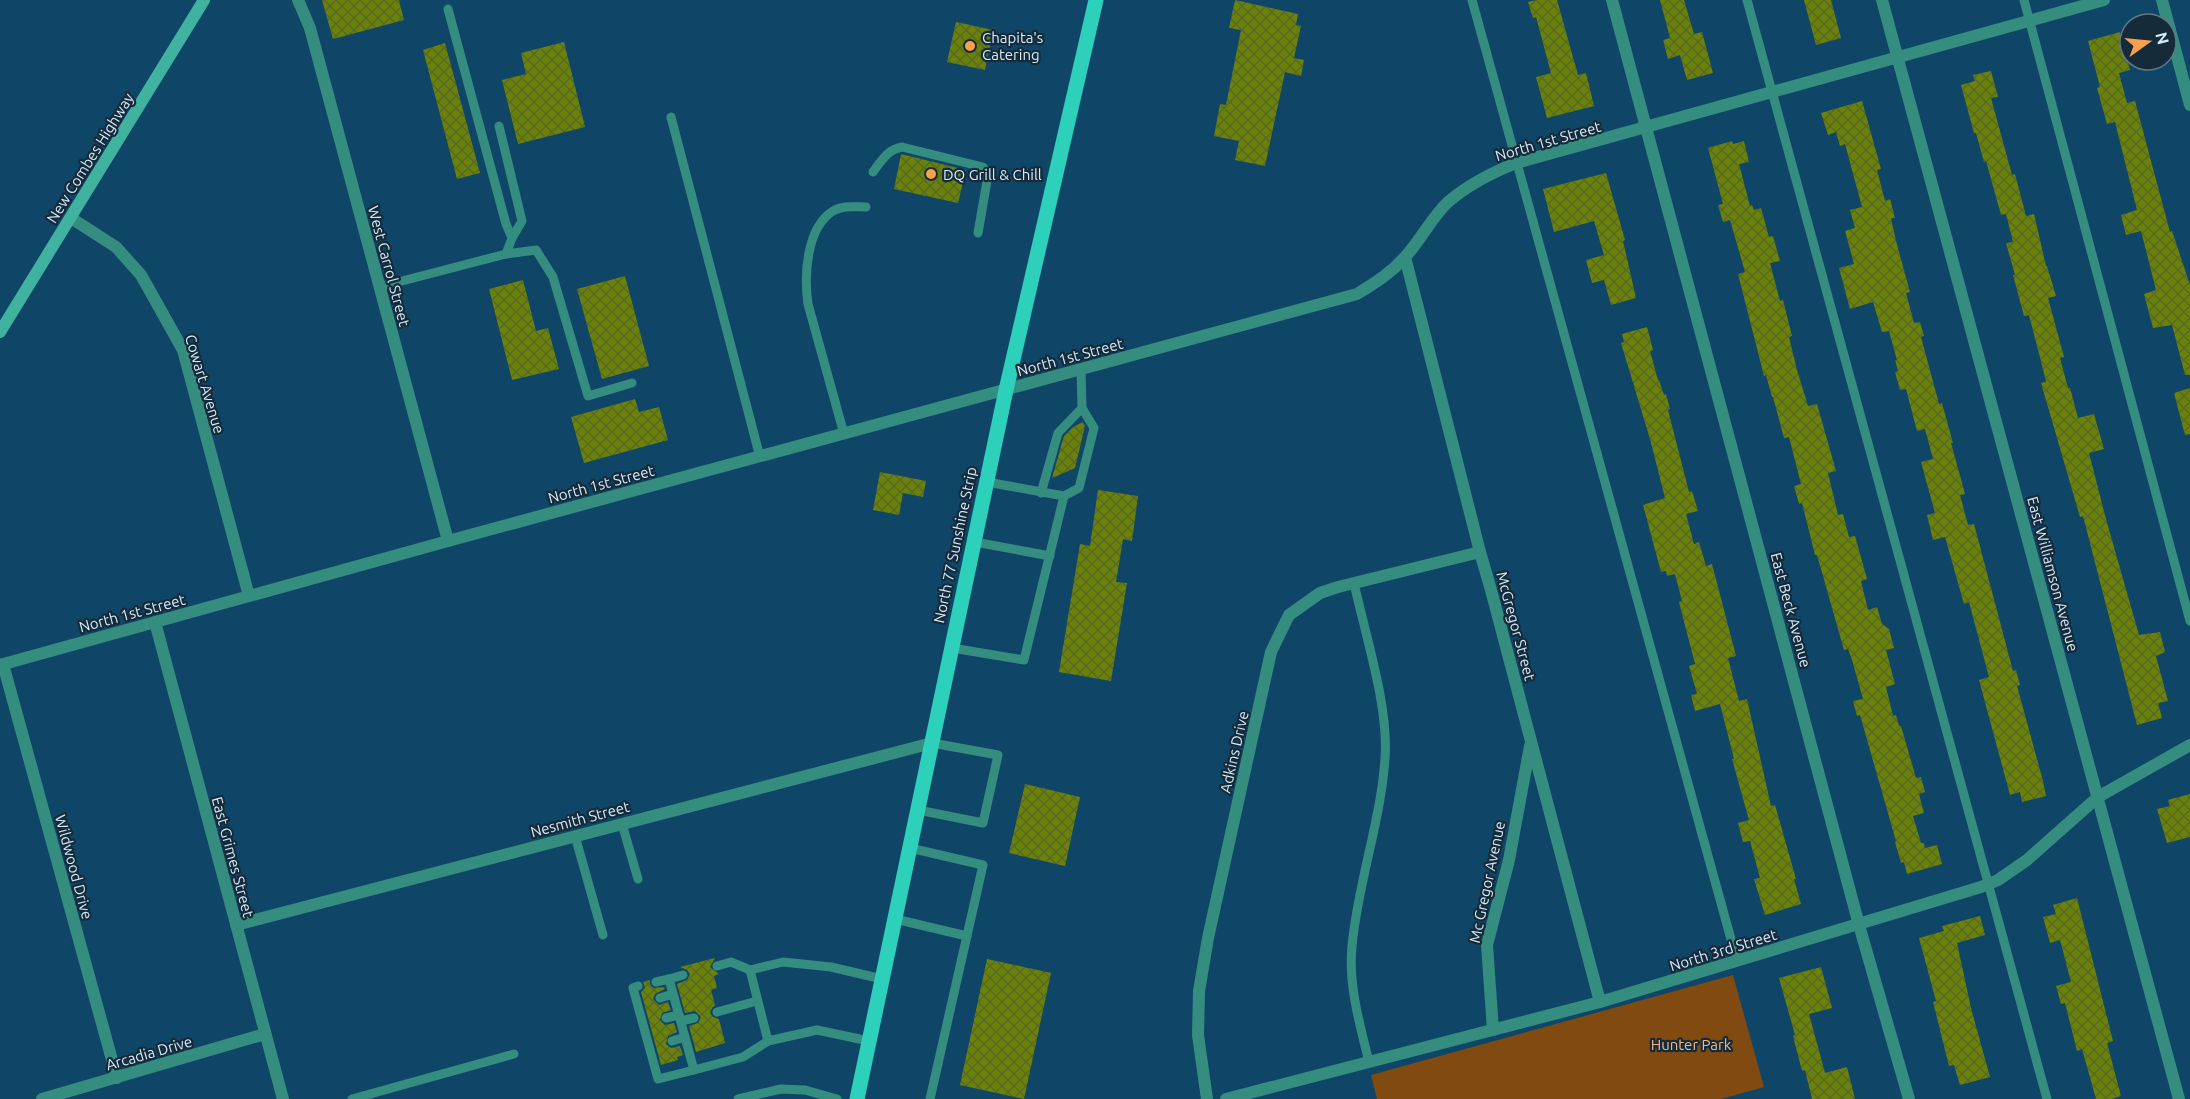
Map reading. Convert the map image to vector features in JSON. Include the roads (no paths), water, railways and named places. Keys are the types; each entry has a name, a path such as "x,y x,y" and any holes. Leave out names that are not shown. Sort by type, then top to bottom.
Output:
{"main road":[{"name":"North 77 Sunshine Strip","path":"857,1099 1006,390 1096,0"}],"street":[{"name":"New Combes Highway","path":"0,332 5,312 71,218 204,0"},
{"name":"West Carrol Street","path":"298,0 310,28 448,541"},
{"name":"East Beck Avenue","path":"1612,0 1860,925 1909,1099"},
{"name":"East Williamson Avenue","path":"1882,0 2180,1099"},
{"name":"North 1st Street","path":"2,664 1357,294 1380,280 1405,257 1446,204 1487,175 1516,163 2104,0"},
{"path":"2162,0 2190,105"},
{"name":"Cowart Avenue","path":"71,218 116,247 141,275 183,350 249,596"},
{"name":"McGregor Street","path":"1405,257 1480,552 1600,1002"},
{"name":"Adkins Drive","path":"1207,1099 1198,1035 1199,991 1208,938 1271,652 1289,615 1320,593 1480,552"},
{"name":"East Grimes Street","path":"155,622 283,1099"},
{"name":"Wildwood Drive","path":"2,664 117,1078"},
{"name":"Mc Gregor Avenue","path":"1493,1030 1487,945 1509,860 1530,741"},
{"name":"Nesmith Street","path":"236,925 932,743"},
{"name":"North 3rd Street","path":"1226,1099 1600,1002 1860,925 1988,884 2027,860 2098,797 2190,745"},
{"name":"Arcadia Drive","path":"42,1099 265,1034"}],"lane":[{"path":"1472,0 1737,961"},
{"path":"1748,0 2047,1099"},
{"path":"2024,0 2190,621"},
{"path":"448,9 503,213 512,238"},
{"path":"670,117 760,457"},
{"path":"499,126 522,221 506,254"},
{"path":"873,172 885,154 902,147 983,167 987,173 987,181 978,233"},
{"path":"844,434 808,304 805,287 806,269 810,250 823,220 833,211 844,207 866,207"},
{"path":"379,287 506,254 536,250 553,277 588,396 632,383"},
{"path":"987,482 1064,496 1079,488 1084,452 1094,428 1082,408 1081,369"},
{"path":"1041,493 1058,433 1082,408"},
{"path":"952,648 1024,660 1064,496"},
{"path":"975,542 1050,556"},
{"path":"1354,583 1377,684 1386,754 1383,782 1356,911 1352,948 1353,989 1369,1062"},
{"path":"918,810 983,823 998,755 932,743"},
{"path":"622,824 638,879"},
{"path":"575,836 603,934"},
{"path":"910,848 983,865 930,1099"},
{"path":"895,919 967,936"},
{"path":"717,966 731,962 750,970 783,962 831,967 882,979"},
{"path":"750,970 768,1041"},
{"path":"656,982 682,975"},
{"path":"669,979 694,1070"},
{"path":"638,986 633,988 646,1024 658,1079 743,1057 768,1041 817,1030 869,1041"},
{"path":"660,998 673,994"},
{"path":"717,1012 757,1001"},
{"path":"666,1018 694,1018"},
{"path":"672,1041 685,1037"},
{"path":"352,1099 514,1054"},
{"path":"738,1099 781,1089 805,1090 837,1099"}],"place":[{"name":"Chapita's Catering","path":"970,46"},
{"name":"DQ Grill & Chill","path":"931,174"}],"park label":[{"name":"Hunter Park","path":"1691,1044"}]}
